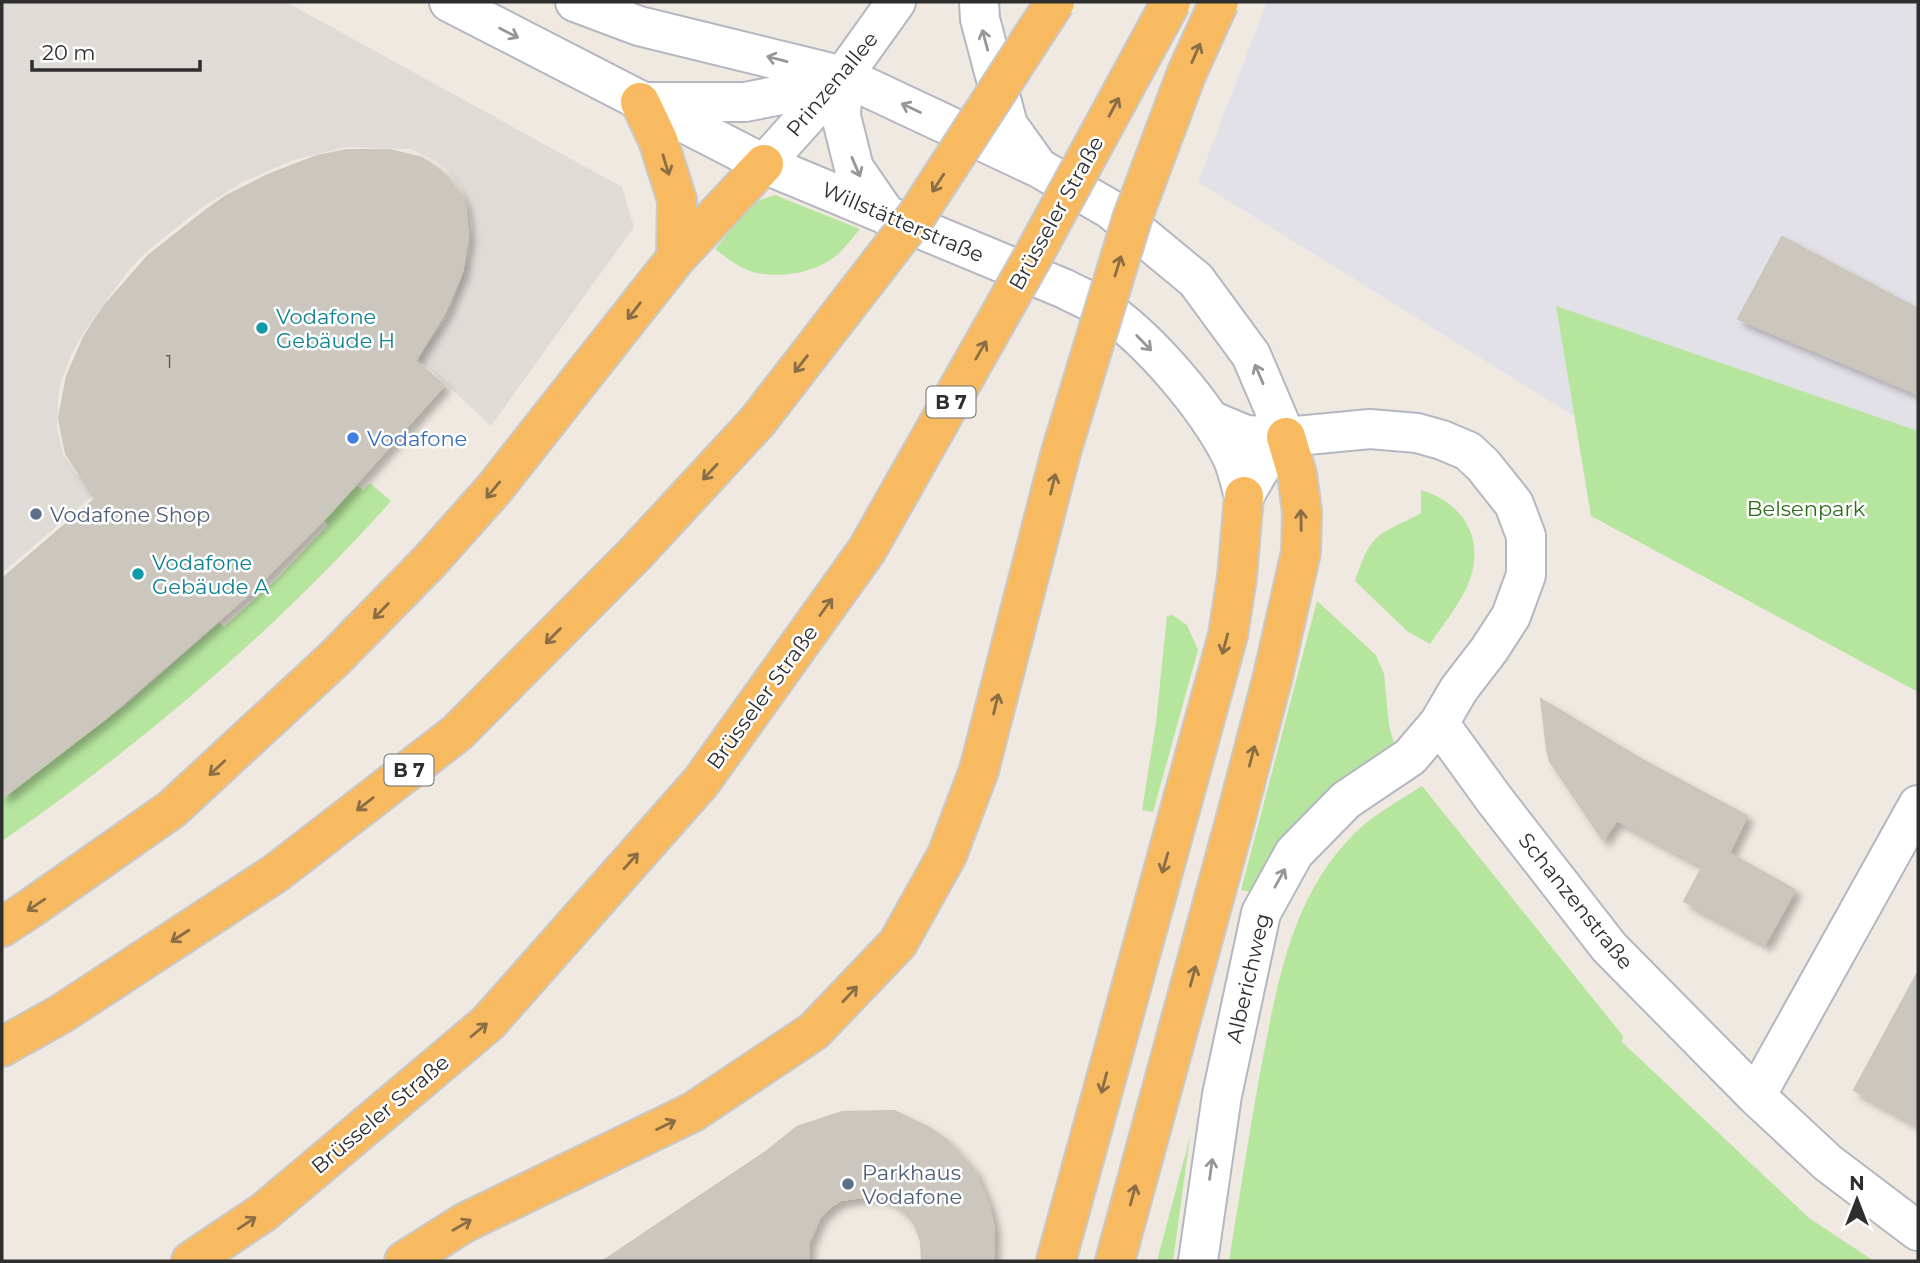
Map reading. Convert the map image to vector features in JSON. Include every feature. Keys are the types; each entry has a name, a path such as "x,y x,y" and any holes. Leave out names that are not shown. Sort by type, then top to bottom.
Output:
{"highway":[{"name":"B 7","path":"2,1046 61,1014 276,873 457,733 635,554 757,422 918,215 1055,2"},
{"name":"Brüsseler Straße","path":"191,1261 264,1212 488,1023 701,782 867,550 1031,260 1171,2"},
{"path":"404,1261 464,1223 693,1112 814,1031 898,943 947,855 979,770 1061,452 1132,219 1186,75 1219,2"},
{"path":"640,102 658,140 677,200 676,257"},
{"path":"2,927 172,809 334,659 429,562 494,489 676,257 764,164"},
{"path":"1115,1261 1237,814 1273,676 1301,552 1302,512 1297,474 1286,437"},
{"path":"1056,1261 1228,635 1237,577 1244,496"}],"street":[{"name":"Willstätterstraße","path":"449,2 764,164 1065,289 1106,310 1140,338 1210,420 1247,435 1286,437"},
{"path":"575,2 639,26 843,76 1039,168 1110,209 1196,280 1251,355 1286,437 1267,457 1244,496"},
{"name":"Prinzenallee","path":"764,164 843,76 896,2"},
{"path":"979,2 980,19 1008,125 1039,168"},
{"name":"Willstätterstraße","path":"640,102 745,102 796,92 843,76"},
{"path":"843,76 841,116 854,168 887,216"},
{"path":"1210,420 1232,457 1244,496"},
{"name":"Alberichweg","path":"1198,1261 1222,1095 1261,913 1294,853 1346,800 1410,757 1439,723 1459,689 1504,628 1521,595 1526,575 1526,536 1514,505 1483,465 1468,451 1417,433 1370,429 1286,437"},
{"name":"Schanzenstraße","path":"1439,723 1494,799 1609,947 1756,1096 1828,1163 1918,1231"},
{"path":"1756,1096 1918,805"}],"shaded area":[{"path":"2,2 286,2 622,187 634,227 491,426 418,358 449,315 470,253 472,223 469,207 464,192 446,169 435,160 410,149 347,147 293,160 243,182 204,206 147,251 128,271 84,332 71,355 59,388 57,429 63,454 74,472 97,492 2,573"},
{"path":"1267,2 1918,2 1918,431 1557,307 1574,416 1198,182"}],"green space":[{"path":"775,195 860,229 829,261 798,273 775,275 748,270 715,249 754,202"},
{"name":"Belsenpark","path":"1556,306 1918,431 1918,692 1591,516"},
{"path":"370,483 391,501 303,594 157,724 2,841 2,799 125,705 219,623 224,627 278,578 328,525 324,520 357,486 363,490"},
{"path":"1421,490 1448,503 1458,512 1472,535 1474,549 1474,563 1467,587 1430,644 1407,631 1355,581 1372,543 1386,531 1421,513"},
{"path":"1317,601 1376,655 1384,674 1389,725 1396,752 1261,894 1241,890"},
{"path":"1172,615 1187,625 1198,650 1153,812 1142,810 1156,723 1167,616"},
{"path":"1422,786 1623,1036 1622,1042 1809,1218 1874,1261 1229,1261 1273,1009 1289,946 1300,916 1331,860 1353,835 1377,815"},
{"path":"1190,1137 1173,1261 1157,1261"}],"building":[{"name":"Vodafone Gebäude H","path":"347,150 390,150 422,158 442,172 460,194 465,207 468,237 462,272 445,312 415,361 444,385 330,513 250,593 106,718 2,798 2,579 95,499 66,453 59,418 67,376 85,335 105,305 148,256 226,196 268,175 317,156"},
{"path":"1782,237 1918,309 1918,394 1738,319"},
{"path":"1541,699 1646,762 1747,816 1729,853 1795,890 1765,944 1684,901 1703,866 1617,820 1603,840 1550,761"},
{"path":"1918,972 1918,1125 1854,1090"},
{"name":"Parkhaus Vodafone","path":"894,1111 946,1139 974,1170 989,1206 994,1229 993,1261 922,1261 921,1242 916,1227 907,1214 884,1198 870,1196 841,1200 820,1217 809,1242 808,1261 603,1261 767,1151 797,1127 842,1112"}],"place":[{"name":"Vodafone Gebäude H","path":"262,328"},
{"name":"Vodafone","path":"353,438"},
{"name":"Vodafone Shop","path":"36,514"},
{"name":"Vodafone Gebäude A","path":"138,574"},
{"name":"Parkhaus Vodafone","path":"848,1184"}]}
